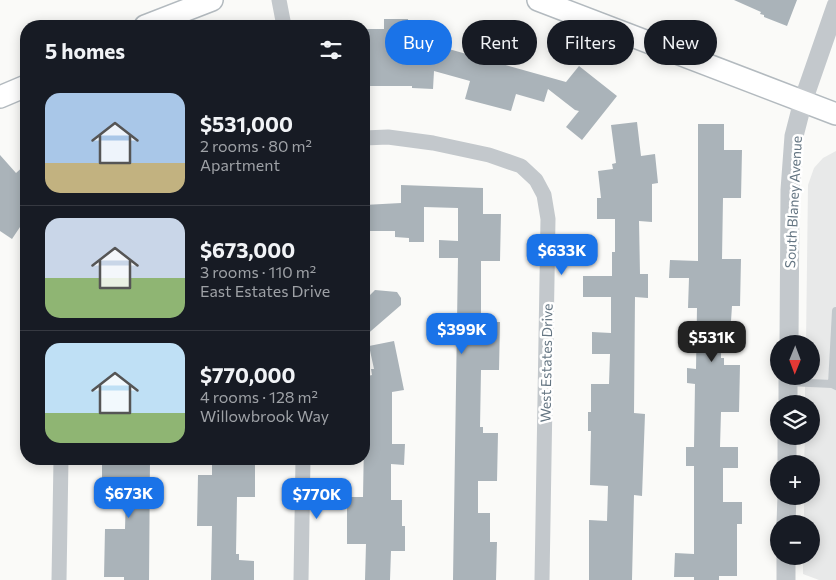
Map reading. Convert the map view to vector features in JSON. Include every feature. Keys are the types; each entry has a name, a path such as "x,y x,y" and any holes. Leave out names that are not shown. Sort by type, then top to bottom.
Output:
{"main road":[{"path":"160,20 212,0"},
{"path":"538,0 836,114"},
{"path":"0,97 20,89"}],"street":[{"path":"279,0 283,20"},
{"name":"South Blaney Avenue","path":"788,335 791,175 794,136 803,102 836,6"},
{"name":"West Estates Drive","path":"370,138 388,137 433,143 489,155 521,166 536,180 544,195 548,219 542,580"},
{"path":"59,580 61,465"},
{"path":"301,580 303,465"},
{"path":"786,565 786,580"}],"lane":[{"path":"820,383 834,385 836,311"}],"shaded area":[{"path":"836,151 836,580 819,580 803,574 803,565 820,565 820,515 804,515 804,505 820,505 820,455 804,455 805,445 820,445 820,395 805,395 805,385 820,385 820,335 806,335 808,185 814,168 823,158"}],"building":[{"path":"734,0 797,0 787,26 764,17 764,15 760,14 761,12"},
{"path":"384,19 408,19 385,20 385,65 452,65 452,50 462,53 462,65 506,65 566,82 579,66 617,96 582,140 566,127 579,111 548,89 544,102 516,94 511,111 465,99 470,81 434,71 433,89 412,88 412,86 370,86 370,29 384,29"},
{"path":"637,122 641,156 655,154 658,183 652,184 652,222 639,221 640,274 648,274 648,298 635,297 634,413 645,414 642,496 634,495 632,580 589,580 589,520 607,521 608,486 590,485 591,431 588,431 588,412 591,412 591,384 609,384 610,354 592,354 592,332 611,333 611,297 583,297 583,276 612,276 612,252 615,252 615,219 597,219 597,198 601,198 598,171 613,169 612,164 616,163 611,125"},
{"path":"698,124 724,124 724,150 742,150 741,198 723,198 722,259 741,259 740,306 732,306 731,321 721,321 721,358 724,358 724,365 740,365 739,412 721,412 720,447 738,447 738,468 723,468 723,502 742,502 742,524 737,524 737,576 719,576 719,580 694,580 694,577 674,577 675,553 694,554 694,466 686,466 686,447 694,447 695,384 687,383 687,368 696,369 697,308 688,308 689,278 669,278 670,260 698,261"},
{"path":"0,155 16,173 20,169 20,227 12,239 0,231"},
{"path":"401,185 483,188 483,214 501,214 500,261 481,261 481,316 485,316 485,322 500,322 499,370 481,370 480,427 483,427 483,433 498,433 497,481 478,481 478,513 490,513 490,542 497,542 496,580 453,580 458,258 439,258 439,240 458,241 458,208 424,207 424,242 409,242 409,238 395,237 395,231 370,231 370,205 401,203"},
{"path":"375,290 397,292 401,298 401,305 370,332 370,295"},
{"path":"394,341 404,390 392,392 392,444 405,444 404,465 391,464 391,500 402,500 402,526 405,526 405,551 391,551 390,580 365,580 366,544 347,544 347,497 363,497 364,465 370,465 370,376 372,375 371,369 374,369 370,346"},
{"path":"102,465 150,465 149,580 124,580 124,577 104,577 105,529 125,529 126,495 102,495"},
{"path":"212,465 255,465 255,497 237,497 236,554 239,554 239,560 254,561 254,580 211,580 212,526 197,526 198,475 212,475"}]}
